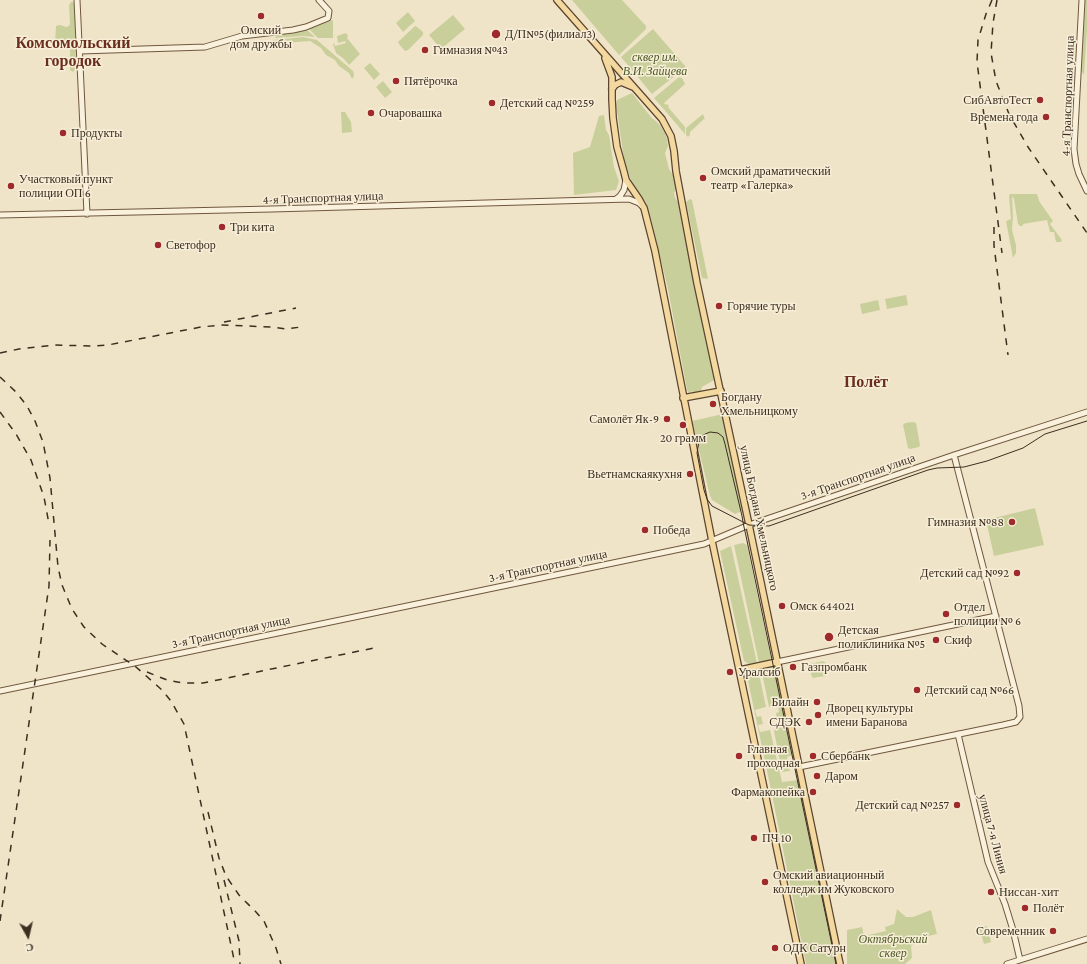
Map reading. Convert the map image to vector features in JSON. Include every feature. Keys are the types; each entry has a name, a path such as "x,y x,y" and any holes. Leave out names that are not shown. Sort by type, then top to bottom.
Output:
{"main road":[{"path":"77,0 87,214"},
{"path":"80,50 205,48 242,36 293,30 325,20 329,16 328,12 319,0"},
{"name":"улица Богдана Хмельницкого","path":"557,0 662,119 672,136 676,171 697,283 721,391 840,964"},
{"name":"4-я Транспортная улица","path":"1082,0 1074,149 1079,174 1087,191"},
{"path":"604,54 611,71 612,105 616,140 626,180 644,208 665,299 683,398 712,541 801,964"},
{"path":"612,89 615,85 621,82 634,87"},
{"path":"615,200 624,190 626,180"},
{"name":"4-я Транспортная улица","path":"0,215 87,214 629,199 634,200 644,208"},
{"path":"683,398 721,391"},
{"name":"3-я Транспортная улица","path":"0,691 704,544 749,525 954,455 1087,412"},
{"path":"799,767 1016,722 1020,717 996,616 954,455"},
{"path":"740,670 996,616"},
{"name":"улица 7-я Линия","path":"958,734 988,862 1005,904 1020,960"},
{"path":"1007,964 1087,939"}],"green space":[{"path":"572,0 622,0 646,26 646,29 619,55"},
{"path":"1084,0 1087,0 1087,29 1084,75 1080,69"},
{"path":"71,2 75,4 76,68 73,72 70,70 70,48 67,45 62,44 58,46 55,43 56,26 69,26 69,5"},
{"path":"408,12 415,21 403,32 396,23"},
{"path":"453,15 465,29 441,49 429,35"},
{"path":"333,20 333,38 318,38 309,29"},
{"path":"415,26 423,32 423,35 408,50 405,51 398,42"},
{"name":"сквер им. В.И. Зайцева","path":"653,29 686,67 652,94 621,57"},
{"path":"307,30 315,37 303,36 275,38 277,35"},
{"path":"346,33 348,36 347,38 360,54 349,65 336,53 333,44 334,43 335,46 346,43 345,41 338,43 337,36"},
{"path":"303,37 317,40 353,71 354,76 352,79 349,73 339,66 335,60 326,55 321,48 310,41 272,44 271,42 273,40"},
{"path":"370,63 380,74 374,80 364,68"},
{"path":"679,77 682,78 685,84 664,103 669,106 668,107 685,127 685,134 654,98"},
{"path":"383,81 392,92 385,98 376,87"},
{"path":"632,93 651,117 660,125 667,139 668,146 665,153 669,169 673,175 676,189 674,193 675,198 678,202 716,379 702,387 701,391 693,393 692,391 689,393 687,390 668,289 646,202 632,183 624,159 616,105 617,100"},
{"path":"341,112 345,112 351,122 352,132 342,133"},
{"path":"703,114 705,120 704,119 690,132 688,137 686,135 686,128"},
{"path":"604,115 614,167 619,181 616,190 574,195 573,153 590,147 599,116"},
{"path":"1010,194 1037,194 1039,201 1053,221 1050,224 1062,240 1061,242 1056,242 1054,232 1050,232 1047,220 1023,224 1023,226 1020,226 1018,224 1014,199 1012,196 1012,230 1016,245 1016,253 1013,258 1006,221 1011,219"},
{"path":"690,199 692,200 708,279 702,278 686,202"},
{"path":"906,295 908,305 887,309 885,299"},
{"path":"878,300 880,310 862,314 860,304"},
{"path":"723,414 742,511 735,514 712,500 710,496 692,421"},
{"path":"905,423 916,423 920,445 919,447 910,449 908,448 903,425"},
{"path":"1035,508 1044,545 994,556 986,520"},
{"path":"743,543 747,545 771,658 768,661 759,663 734,545"},
{"path":"731,546 757,663 750,665 744,661 720,551"},
{"path":"823,661 825,662 827,675 813,678 807,667 810,664"},
{"path":"775,666 792,755 787,757 790,771 782,772 774,731 776,728 782,727 781,720 777,721 776,713 779,712 778,706 769,707 761,668"},
{"path":"758,669 766,707 755,710 757,717 761,716 763,724 758,725 760,732 770,730 782,782 799,780 837,964 806,964 747,676 750,671"},
{"name":"Октябрьский сквер","path":"897,909 906,917 913,917 931,910 937,934 919,938 911,946 912,958 905,964 847,964 847,930 862,927 864,936 886,931 885,927 894,924"},
{"path":"987,926 991,942 984,944 979,928"}],"tram line":[{"path":"836,964 744,527 743,522 742,516 725,444 723,437 718,433 710,432 703,435 699,441 697,453 704,490 707,499 712,506 743,522 749,525 769,526 928,470 937,468 964,467 987,461 1023,448 1045,434 1087,421"}],"railway":[{"path":"992,0 978,40 977,62 1002,253"},
{"path":"997,0 993,23 991,53 996,81 1009,114 1028,147 1087,233"},
{"path":"994,227 994,246 1008,355"},
{"path":"224,322 296,308"},
{"path":"0,353 54,345 108,345 201,327 222,325 286,329 301,327"},
{"path":"0,377 16,392 27,406 35,421 43,442 50,478 58,567 62,585 72,609 84,627 102,644 136,667 162,690 171,701 184,724 235,964"},
{"path":"0,412 16,434 31,460 44,497 49,524"},
{"path":"0,921 49,586 50,540"},
{"path":"147,672 167,680 183,683 203,683 379,647"},
{"path":"208,812 219,858 226,876 239,895 264,921 276,948 281,964"},
{"path":"224,880 239,941 240,964"}],"place":[{"name":"Омский дом дружбы","path":"261,16"},
{"name":"Д/П№5(филиал3)","path":"496,34"},
{"name":"Гимназия №43","path":"425,50"},
{"name":"Пятёрочка","path":"396,81"},
{"name":"СибАвтоТест","path":"1040,100"},
{"name":"Детский сад №259","path":"492,103"},
{"name":"Очаровашка","path":"371,113"},
{"name":"Времена года","path":"1046,117"},
{"name":"Продукты","path":"63,133"},
{"name":"Омский драматический театр «Галерка»","path":"703,178"},
{"name":"Участковый пункт полиции ОП 6","path":"11,186"},
{"name":"Три кита","path":"222,227"},
{"name":"Светофор","path":"158,245"},
{"name":"Горячие туры","path":"719,306"},
{"name":"Богдану Хмельницкому","path":"713,404"},
{"name":"Самолёт Як-9","path":"667,419"},
{"name":"20 грамм","path":"683,425"},
{"name":"Вьетнамскаякухня","path":"690,474"},
{"name":"Гимназия №88","path":"1012,522"},
{"name":"Победа","path":"645,530"},
{"name":"Детский сад №92","path":"1017,573"},
{"name":"Омск 644021","path":"782,606"},
{"name":"Отдел полиции № 6","path":"946,614"},
{"name":"Детская поликлиника №5","path":"829,637"},
{"name":"Скиф","path":"936,640"},
{"name":"Газпромбанк","path":"793,667"},
{"name":"Уралсиб","path":"730,672"},
{"name":"Детский сад №66","path":"917,690"},
{"name":"Билайн","path":"817,702"},
{"name":"Дворец культуры имени Баранова","path":"818,715"},
{"name":"СДЭК","path":"809,722"},
{"name":"Главная проходная","path":"739,756"},
{"name":"Сбербанк","path":"813,756"},
{"name":"Даром","path":"817,776"},
{"name":"Фармакопейка","path":"813,792"},
{"name":"Детский сад №257","path":"957,805"},
{"name":"ПЧ 10","path":"754,838"},
{"name":"Омский авиационный колледж им Жуковского","path":"765,882"},
{"name":"Ниссан-хит","path":"991,892"},
{"name":"Полёт","path":"1025,908"},
{"name":"Современник","path":"1053,931"},
{"name":"ОДК Сатурн","path":"775,948"}],"district":[{"name":"Комсомольский городок","path":"73,52"},
{"name":"Полёт","path":"866,382"}]}
